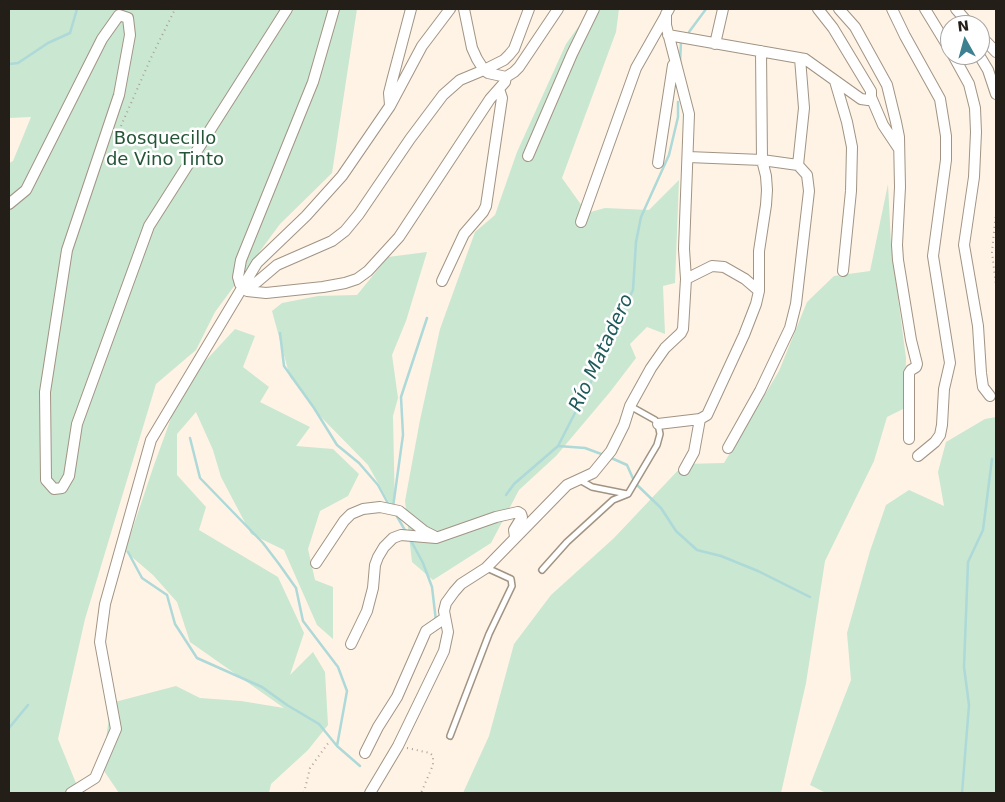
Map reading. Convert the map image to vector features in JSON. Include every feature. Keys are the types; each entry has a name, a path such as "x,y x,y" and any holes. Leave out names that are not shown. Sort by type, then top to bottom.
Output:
{"street":[{"path":"9,204 26,190 102,39 119,15 128,18 130,35 119,95 67,250 45,392 46,480 54,488 62,488 69,476 77,424 149,226 287,9"},
{"path":"334,9 313,82 241,260 238,277 248,291 266,293 323,287 358,279 368,271 399,237 490,100 505,82 506,76"},
{"path":"390,106 392,80 411,9"},
{"path":"71,793 95,778 116,729 108,695 100,642 105,604 150,440 257,263 306,216 342,176 390,106 422,46 450,9"},
{"path":"464,9 474,54 484,70 488,73 506,76 519,67 558,9"},
{"path":"244,287 257,282 277,265 323,246 340,236 359,214 410,139 443,95 460,80 504,60 514,49 529,9"},
{"path":"528,156 572,54 594,9"},
{"path":"716,44 722,9"},
{"path":"818,9 833,28 871,90 871,97 883,125 900,150"},
{"path":"838,9 855,27 887,86 896,122 900,150 898,260 911,340 917,364 916,368 911,370 910,373 909,439"},
{"path":"892,9 940,99 946,136 946,160 932,256 950,363 944,389 940,436 918,456"},
{"path":"925,9 940,34"},
{"path":"370,793 398,746 444,651 448,632 444,611 446,603 461,584 486,568 567,484 593,473 611,451 624,425 630,406 651,368 665,348 683,329 686,279 684,249 689,114 668,36 667,12"},
{"path":"581,222 636,68 667,12"},
{"path":"668,36 806,59 863,100 868,100 871,97"},
{"path":"658,424 700,419 707,415 744,335 759,290 759,251 767,190 762,160 761,51"},
{"path":"798,165 804,108 800,58"},
{"path":"658,163 674,59"},
{"path":"959,65 970,84 975,108 974,177 964,245 978,326 983,387 990,396"},
{"path":"985,65 996,94"},
{"path":"835,80 852,147 851,191 843,271"},
{"path":"442,281 464,234 486,206 502,98 499,89"},
{"path":"688,157 762,160 798,165 807,175 809,190 796,304 790,328 760,391 728,448"},
{"path":"686,279 712,266 724,267 746,278 759,290"},
{"path":"684,470 694,452 700,419"},
{"path":"316,563 344,521 351,514 363,509 380,507 399,511 424,531 437,538"},
{"path":"351,644 367,611 373,588 375,565 384,547 393,538 401,535 437,538 496,517 518,512 522,517 514,530 515,537"},
{"path":"365,753 378,727 398,697 426,631 445,618"}],"lane":[{"path":"542,570 567,542 606,506 613,500 628,494 660,439 658,424 651,417 630,406"},
{"path":"578,479 592,487 628,494"},
{"path":"450,736 489,634 512,586 511,579 486,568"}],"path":[{"path":"106,132 115,132 121,126 175,9"},
{"path":"996,212 992,252 996,286"},
{"path":"304,793 310,768 329,742"},
{"path":"398,746 430,753 433,756 433,765 421,793"}],"green space":[{"name":"Bosquecillo de Vino Tinto","path":"9,9 357,9 332,173 280,224 215,312 196,350 156,384 85,619 58,739 80,793 9,793 9,163 13,161 31,117 9,118"},
{"path":"591,9 619,9 616,32 562,178 587,213 605,208 649,210 679,180 675,283 663,286 665,334 647,327 630,344 636,358 556,456 519,490 491,543 433,580 412,562 405,501 440,329 475,232 495,215 517,152 566,44"},
{"path":"888,184 891,244 906,358 905,408 887,417 874,461 825,561 806,683 781,793 463,793 489,736 514,644 551,595 614,538 684,464 724,463 779,371 807,302 834,276 870,271"},
{"path":"427,252 406,321 392,355 398,398 393,416 395,513 368,465 321,417 290,377 272,311 282,303 318,296 357,295 388,257"},
{"path":"235,329 255,336 243,367 269,387 260,402 310,427 296,446 333,449 359,474 348,496 320,511 308,549 315,580 333,587 333,639 317,625 284,550 251,534 221,477 213,450 196,412 177,434 177,475 206,507 199,530 278,577 304,633 290,675 313,652 325,672 328,725 308,750 271,784 269,793 119,793 102,768 111,703 176,686 200,698 241,701 284,708 190,642 177,602 153,575 125,551 183,385"},
{"path":"996,417 996,793 826,793 810,785 851,680 847,633 870,551 886,505 909,490 944,506 938,472 946,442 985,419"}],"waterway":[{"path":"9,64 18,63 48,43 70,33 77,9"},
{"name":"Río Matadero","path":"689,32 706,9"},
{"name":"Río Matadero","path":"680,63 681,42"},
{"name":"Río Matadero","path":"506,495 514,484 558,446 596,372 613,329 633,290 636,242 641,217 669,155 678,117 678,102"},
{"path":"393,507 403,435 401,397 427,318"},
{"path":"280,333 284,366 314,408 337,445 359,463 378,485 390,507"},
{"path":"190,438 200,478 263,543 279,564 296,588 303,621 338,667 347,691 337,746"},
{"path":"558,446 585,448 604,455"},
{"path":"609,457 627,465 635,483 661,508 676,531 697,550 721,556 758,571 810,597"},
{"path":"962,793 969,705 964,667 968,562 983,530 992,459"},
{"path":"395,513 406,532"},
{"path":"410,539 423,563 432,587 436,621"},
{"path":"128,552 142,578 167,595 175,624 197,658 262,687 319,724 337,746 360,766"},
{"path":"9,728 28,705"}]}
